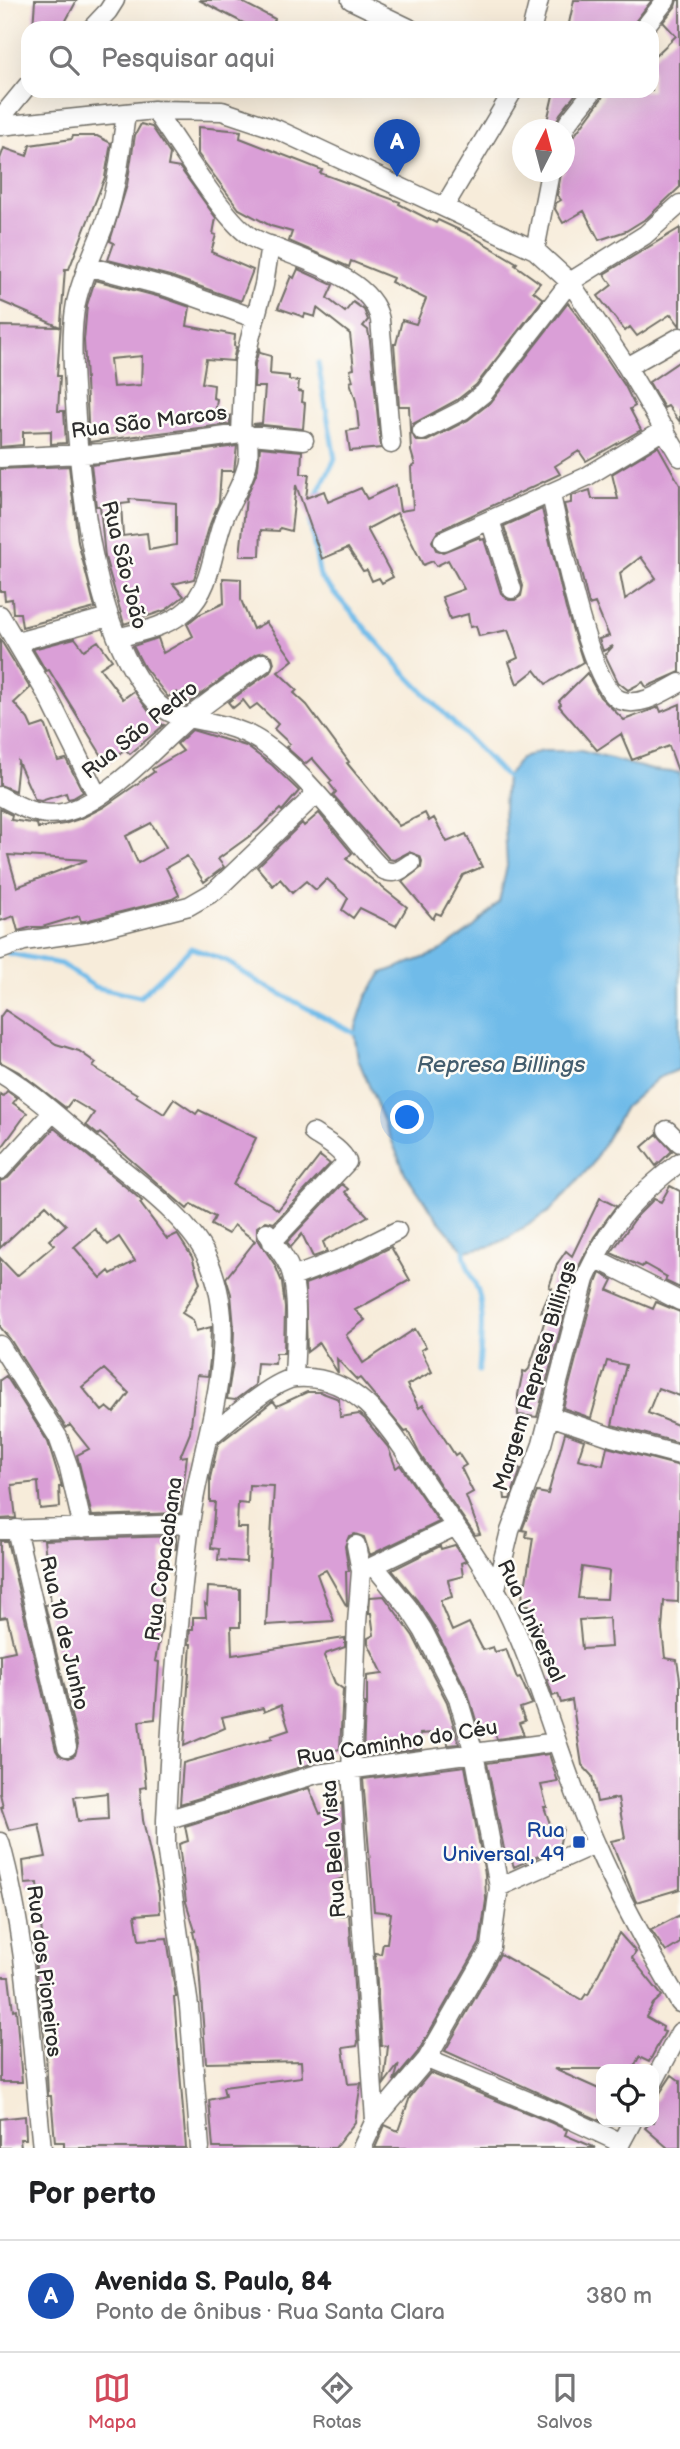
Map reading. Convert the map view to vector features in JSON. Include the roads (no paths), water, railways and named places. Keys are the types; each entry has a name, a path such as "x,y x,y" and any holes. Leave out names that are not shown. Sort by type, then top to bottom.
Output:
{"street":[{"path":"99,21 115,0"},
{"path":"351,0 394,21"},
{"path":"534,21 539,0"},
{"path":"650,21 666,0"},
{"path":"0,118 21,93"},
{"path":"444,206 509,98"},
{"path":"571,119 587,98"},
{"path":"154,110 235,222 248,235 346,278 379,312 391,444"},
{"path":"0,126 154,110 222,111 276,129 536,250 570,282 627,367 680,457"},
{"name":"Rua São João","path":"126,114 112,197 76,300 71,351 78,455 95,557 109,617 139,680 161,707 187,719 230,727 268,746 316,794 382,869 390,873 398,872 411,863"},
{"path":"536,250 548,182"},
{"path":"422,431 463,410 484,393 570,282 645,235 680,204"},
{"path":"117,638 186,612 197,598 208,575 225,515 244,475 249,452 244,434 243,369 264,285 270,245"},
{"path":"87,266 167,287 254,318"},
{"path":"627,367 680,337"},
{"path":"443,541 551,495 665,429"},
{"name":"Rua São Marcos","path":"0,458 78,455 244,434 304,440"},
{"path":"551,495 576,604 588,643 608,688 620,700 638,702 680,684"},
{"path":"490,520 512,589"},
{"path":"17,642 109,617"},
{"path":"1,621 17,642 49,698 99,797"},
{"name":"Rua São Pedro","path":"0,796 23,808 46,814 64,813 99,797 187,719 263,663"},
{"path":"2,945 114,926 189,906 215,891 316,794"},
{"name":"Rua Copacabana","path":"0,1073 53,1112 154,1196 191,1233 210,1263 219,1300 222,1351 209,1437 200,1463 190,1524 175,1655 166,1820 166,1846 188,2006 200,2148"},
{"path":"0,1170 53,1112"},
{"path":"667,1130 680,1143"},
{"path":"209,1437 271,1388 294,1377 296,1319 293,1278 285,1259 270,1237 347,1162 346,1157 338,1150 313,1133"},
{"name":"Margem Represa Billings","path":"496,1588 510,1531 542,1444 582,1291 594,1258 624,1212 680,1163"},
{"path":"293,1278 345,1257 397,1231"},
{"path":"594,1258 680,1301"},
{"path":"0,1345 58,1437 69,1468 83,1528"},
{"name":"Rua Universal","path":"294,1377 341,1387 362,1400 387,1425 496,1588 531,1671 595,1844 634,1927 680,2003"},
{"path":"550,1416 612,1437 680,1455"},
{"path":"8,1530 190,1524"},
{"path":"362,2148 376,2120 426,2059 491,1947 499,1887 474,1753 458,1698 439,1659 408,1607 368,1569 454,1527"},
{"name":"Rua 10 de Junho","path":"8,1530 67,1747"},
{"name":"Rua Bela Vista","path":"356,1545 368,1569 355,1658 351,1771 376,2120"},
{"name":"Rua Caminho do Céu","path":"166,1820 317,1774 557,1742"},
{"name":"Rua dos Pioneiros","path":"0,1842 8,1870 24,1970 42,2148"},
{"path":"499,1887 595,1844"},
{"path":"659,2072 680,2032"},
{"path":"426,2059 557,2113 619,2145 629,2127"}],"water":[{"name":"Represa Billings","path":"541,751 581,751 652,770 680,773 680,1069 658,1078 625,1107 591,1166 550,1211 492,1246 464,1251 437,1219 405,1173 358,1059 354,1033 366,997 382,973 437,953 474,927 499,902 507,866 504,807 506,777 520,759"}],"waterway":[{"path":"314,500 335,459 318,363"},
{"path":"310,522 320,577 405,673 506,777"},
{"path":"8,953 61,964 95,987 140,997 191,948 225,960 258,982 354,1033"},
{"path":"464,1251 481,1307 479,1371"}],"place":[{"name":"Avenida S. Paulo, 84","path":"397,177"},
{"name":"Rua Universal, 49","path":"579,1842"}]}
